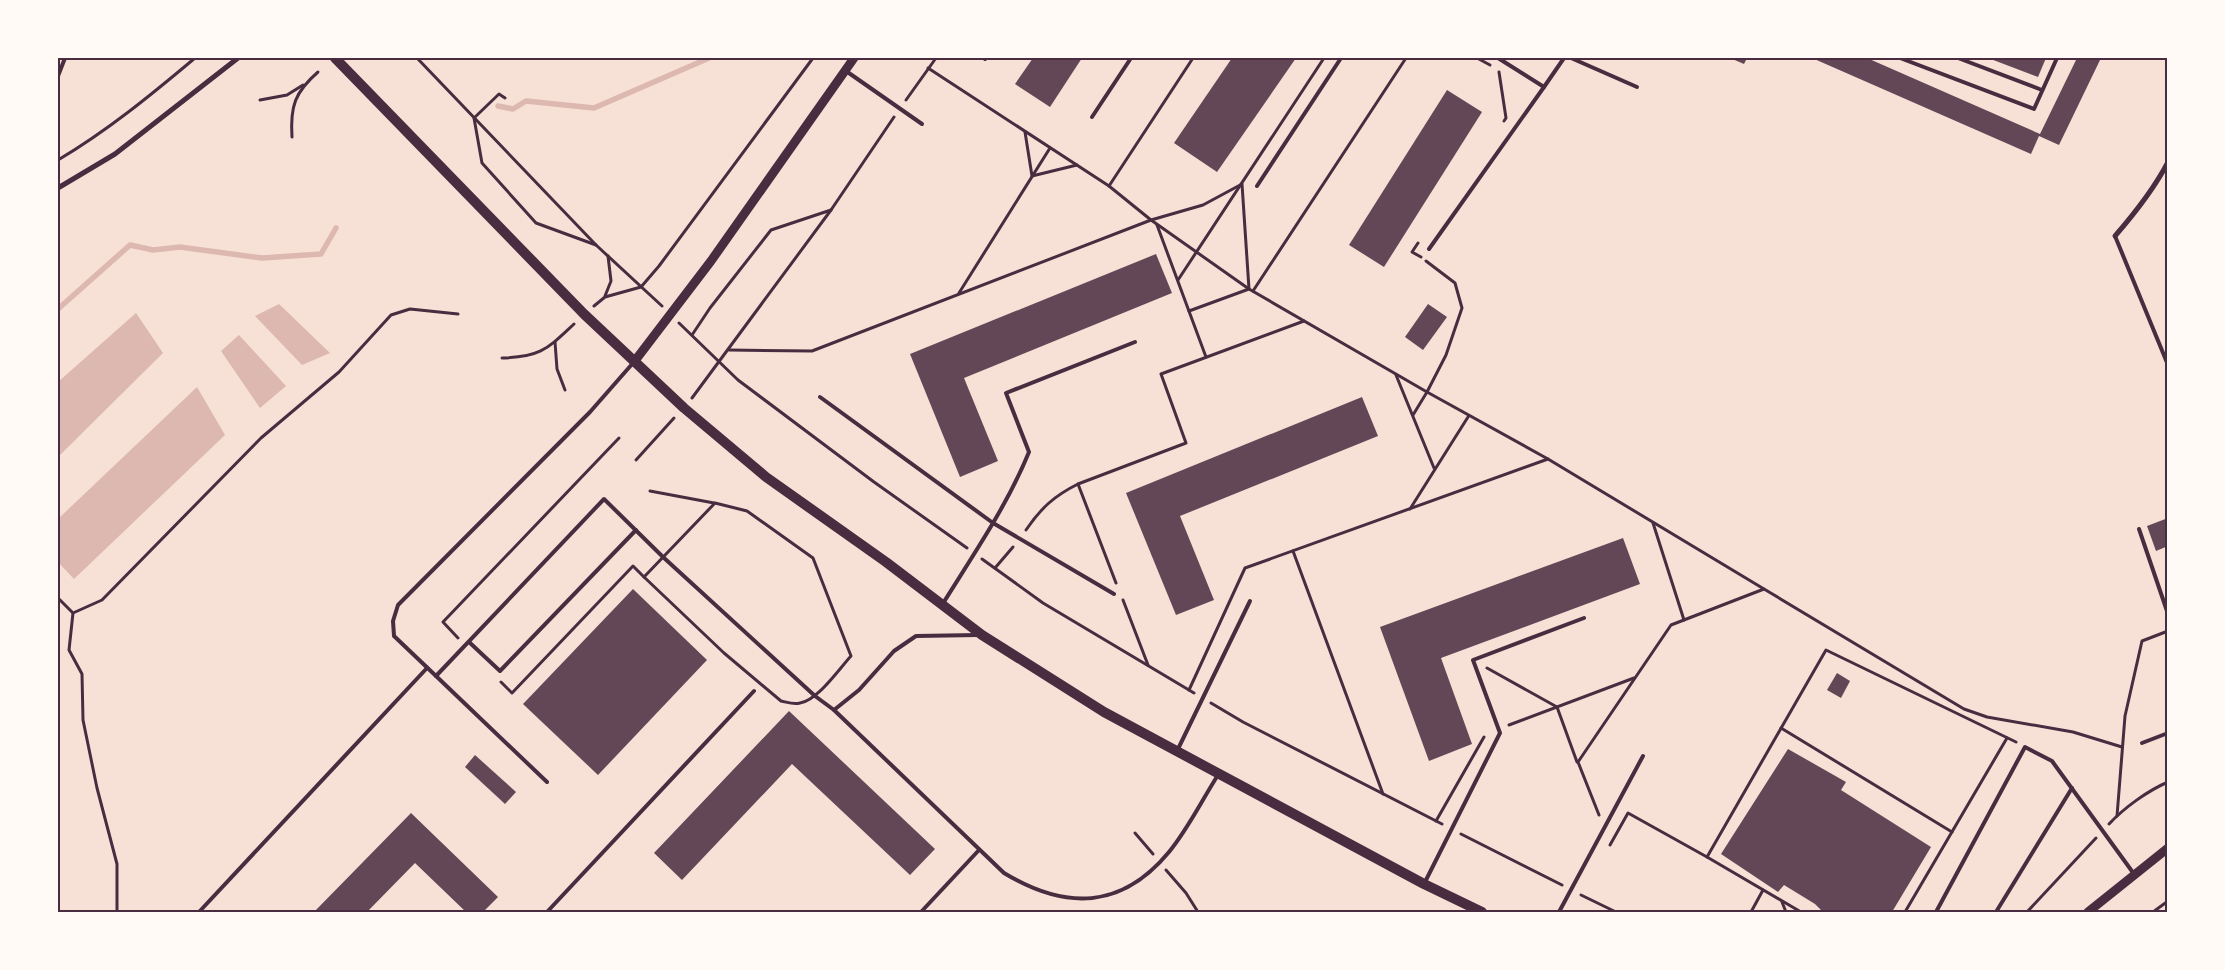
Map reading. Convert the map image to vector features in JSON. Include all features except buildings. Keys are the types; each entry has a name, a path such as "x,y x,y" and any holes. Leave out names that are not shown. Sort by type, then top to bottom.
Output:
{"main road":[{"path":"335,58 584,314 684,408 766,477 982,635 1104,712 1176,753 1424,884 1482,912"}],"street":[{"path":"58,188 115,154 238,58"},
{"path":"634,362 711,261 854,58"},
{"path":"2115,236 2157,182 2168,162"},
{"path":"2088,912 2168,848"}],"lane":[{"path":"58,76 65,58"},
{"path":"1092,118 1131,58"},
{"path":"1257,186 1341,58"},
{"path":"1498,58 1544,87"},
{"path":"1429,249 1564,58"},
{"path":"1572,58 1637,87"},
{"path":"1900,58 2034,109 2057,58"},
{"path":"1958,58 2042,90"},
{"path":"845,70 899,110 922,124"},
{"path":"2115,236 2168,365"},
{"path":"942,604 993,523 1018,478 1029,452 1006,393 1135,342"},
{"path":"547,782 394,636 393,621 398,605 590,412 634,362"},
{"path":"820,397 993,523 1019,540 1114,594"},
{"path":"436,676 604,499 815,696 834,710 1004,873 1027,887 1057,897 1080,900 1113,894 1146,877 1171,851 1218,775"},
{"path":"2139,529 2168,614"},
{"path":"469,642 500,671 636,530"},
{"path":"1176,753 1250,602"},
{"path":"1424,884 1500,733 1473,660 1584,618"},
{"path":"834,710 859,690 894,651 916,636 982,635"},
{"path":"199,912 427,668"},
{"path":"547,912 754,691"},
{"path":"2142,743 2168,733"},
{"path":"1936,912 2025,747 2052,761 2134,874"},
{"path":"1559,912 1643,756"},
{"path":"1996,912 2072,788"},
{"path":"921,912 979,850"}],"path":[{"path":"58,160 80,147 137,106 195,58"},
{"path":"502,358 529,357 548,348 605,297 641,287 665,258 813,58"},
{"path":"636,460 684,408 729,350 832,210 936,58"},
{"path":"1109,186 1193,58"},
{"path":"1178,280 1324,58"},
{"path":"1189,311 1251,290 1406,58"},
{"path":"1477,58 1500,72 1506,118 1501,126"},
{"path":"928,68 1109,186 1151,220 1251,290 1468,417 1548,459 1964,709 1987,717 2073,732 2122,746"},
{"path":"260,100 287,95 303,85 318,72"},
{"path":"292,137 291,124 294,104 303,85"},
{"path":"505,98 498,94 474,118 482,163 536,223 596,245"},
{"path":"1025,131 1032,176"},
{"path":"958,294 1050,148"},
{"path":"1032,176 1077,165"},
{"path":"729,350 812,351 1151,220 1203,205 1242,184"},
{"path":"1242,184 1251,290"},
{"path":"692,335 710,308 771,230 832,210"},
{"path":"1157,224 1206,357"},
{"path":"1413,415 1446,355 1462,308 1455,283 1412,252 1423,236"},
{"path":"605,297 611,281 608,256"},
{"path":"73,613 102,600 261,438 339,372 391,315 410,309 458,314"},
{"path":"995,568 1019,540 1037,514 1058,494 1078,484 1186,443 1161,374 1304,321"},
{"path":"555,342 557,370 565,390"},
{"path":"1396,375 1434,468"},
{"path":"1410,509 1434,468 1468,417"},
{"path":"1189,690 1245,568 1548,459"},
{"path":"1078,484 1116,584"},
{"path":"650,491 715,503 748,511 814,558 851,656 815,696 801,703 792,704 780,701 724,653 644,577 715,503"},
{"path":"1653,523 1684,620"},
{"path":"1293,551 1383,794"},
{"path":"1578,762 1671,625 1764,589"},
{"path":"1120,593 1148,665"},
{"path":"58,598 73,613"},
{"path":"73,613 69,650 82,674 83,720 97,788 117,864 117,912"},
{"path":"2117,816 2125,716 2142,641 2168,631"},
{"path":"1707,857 1826,650 2007,738 1905,912"},
{"path":"1473,660 1557,707 1600,817"},
{"path":"1436,821 1485,734 1635,678"},
{"path":"1781,728 1952,832"},
{"path":"2027,912 2117,816 2159,785 2168,782"},
{"path":"1609,846 1628,813 1801,912"},
{"path":"1562,885 1567,877"},
{"path":"1582,895 1586,887"},
{"path":"1751,912 1763,890"},
{"path":"2153,912 2168,901"},
{"path":"1782,902 1786,912"}],"shaded area":[{"path":"279,304 330,353 302,365 255,316"},
{"path":"136,313 163,353 58,457 58,382"},
{"path":"239,335 286,386 260,408 221,351"},
{"path":"197,387 225,435 74,579 58,562 58,519"}],"waterway":[{"path":"498,106 513,109 526,101 594,108 709,58"},
{"path":"58,309 130,245 153,250 180,247 262,258 321,254 336,228"}]}
